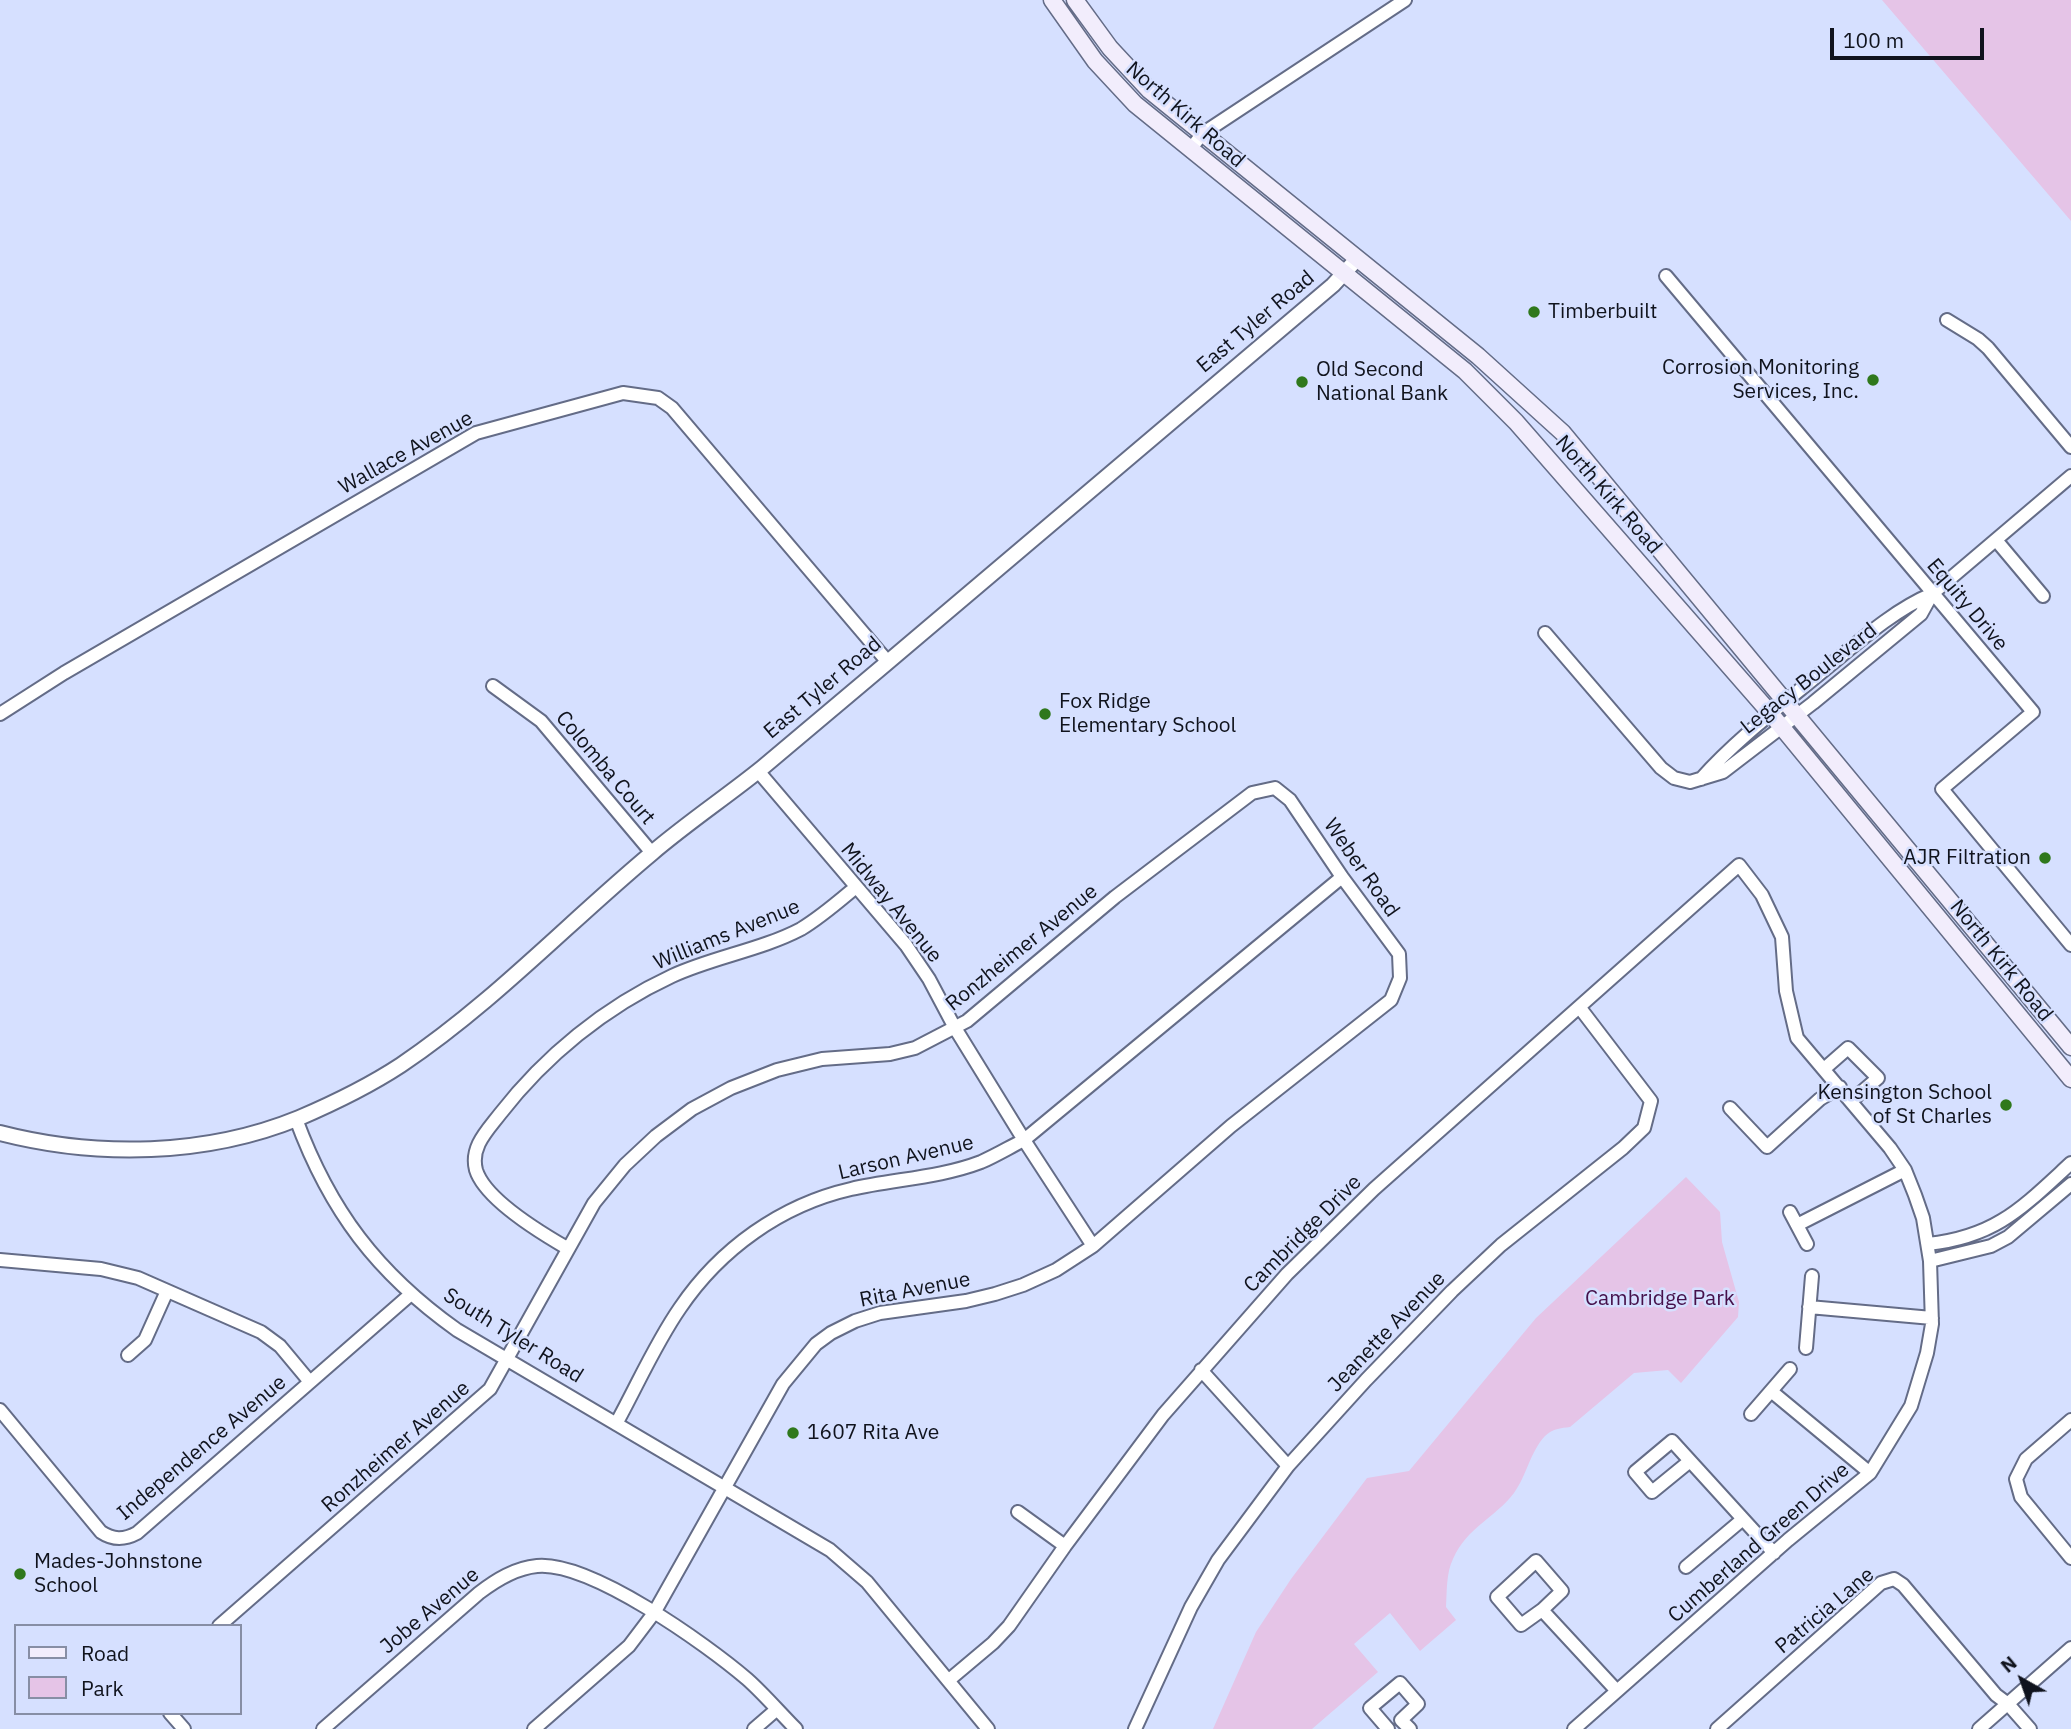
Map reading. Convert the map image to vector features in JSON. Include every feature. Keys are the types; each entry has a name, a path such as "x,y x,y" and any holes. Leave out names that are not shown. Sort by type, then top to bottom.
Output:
{"main road":[{"name":"North Kirk Road","path":"1052,0 1079,40 1135,104 1465,372 1500,405 1776,720 2071,1079"},
{"name":"North Kirk Road","path":"1075,0 1110,48 1149,90 1478,356 1563,433 2071,1046"}],"street":[{"path":"1190,150 1202,134 1405,0"},
{"name":"East Tyler Road","path":"296,1119 399,1066 465,1018 652,853 758,771 1344,274 1357,259"},
{"name":"Equity Drive","path":"1666,276 2033,712 1942,789 2071,945"},
{"path":"1947,320 1988,348 2071,447"},
{"name":"Wallace Avenue","path":"0,714 76,666 476,433 623,393 658,398 672,408 887,661"},
{"name":"Legacy Boulevard","path":"1776,720 1786,702 1910,603 1932,594 2071,476"},
{"path":"1996,540 2043,596"},
{"name":"Legacy Boulevard","path":"1545,633 1661,768 1674,778 1690,782 1700,780 1716,762 1776,720 1797,715 1921,614 1932,594"},
{"name":"Colomba Court","path":"493,686 541,721 652,853"},
{"name":"Midway Avenue","path":"758,771 906,946 929,979 955,1028 1024,1140 1093,1246"},
{"name":"Weber Road","path":"1267,789 1275,788 1290,800 1399,954 1398,984"},
{"name":"Ronzheimer Avenue","path":"221,1624 481,1399 495,1383 594,1203 625,1165 656,1136 692,1110 731,1088 777,1070 822,1059 890,1054 915,1048 955,1028 983,1010 1115,897 1252,793 1267,789"},
{"name":"Cambridge Drive","path":"949,1680 1009,1626 1136,1451 1201,1370 1287,1274 1415,1152 1739,865"},
{"name":"Cumberland Green Drive","path":"1574,1729 1774,1553 1870,1473 1910,1406 1927,1353 1932,1318 1928,1244 1923,1218 1905,1170 1852,1101 1797,1038 1786,991 1782,937 1762,895 1739,865"},
{"name":"Larson Avenue","path":"616,1424 679,1309 704,1276 762,1226 815,1200 851,1189 917,1178 980,1162 1024,1140 1342,877"},
{"name":"Williams Avenue","path":"567,1248 525,1222 482,1183 476,1169 475,1154 479,1141 514,1095 548,1060 590,1025 629,999 670,977 799,929 824,914 856,887"},
{"name":"Rita Avenue","path":"534,1729 629,1646 654,1614 783,1384 816,1344 855,1321 880,1313 966,1301 1023,1285 1056,1270 1093,1246 1231,1126 1391,1000 1398,984"},
{"name":"Jeanette Avenue","path":"1135,1729 1191,1607 1218,1560 1288,1466 1452,1291 1502,1245 1623,1149 1644,1128 1651,1101 1580,1008"},
{"path":"1824,1069 1848,1048 1878,1078 1852,1101"},
{"path":"1730,1108 1767,1147 1820,1099 1840,1087"},
{"path":"0,1133 41,1143 142,1150 231,1138 296,1119"},
{"name":"South Tyler Road","path":"296,1119 325,1187 348,1224 381,1266 411,1294 457,1330 830,1550 867,1582 988,1729"},
{"path":"1928,1244 1948,1242 1990,1228 2013,1215 2071,1163"},
{"path":"1797,1225 1905,1170"},
{"path":"1930,1261 1991,1246 2008,1237 2071,1184"},
{"path":"1790,1212 1808,1244"},
{"path":"0,1260 117,1272 167,1291 242,1321 261,1332 280,1346 310,1382"},
{"path":"1806,1348 1812,1276"},
{"path":"128,1355 145,1340 167,1291"},
{"name":"Independence Avenue","path":"0,1410 97,1528 105,1535 122,1538 137,1533 411,1294"},
{"path":"1809,1307 1932,1318"},
{"path":"1751,1414 1790,1369"},
{"path":"1201,1370 1288,1466"},
{"path":"1771,1391 1870,1473"},
{"path":"2071,1420 2026,1458 2016,1479 2021,1497 2071,1558"},
{"path":"1690,1461 1774,1553"},
{"path":"1018,1512 1065,1546"},
{"path":"1686,1567 1743,1518"},
{"path":"1536,1561 1562,1591 1542,1609 1521,1625 1496,1597 1536,1561"},
{"name":"Jobe Avenue","path":"323,1729 495,1580 537,1566 577,1572 591,1577 654,1614 716,1655 748,1681 796,1729"},
{"name":"Patricia Lane","path":"1717,1729 1881,1583 1894,1579 1903,1585 1996,1695 2008,1704"},
{"path":"1542,1609 1617,1691"},
{"path":"1979,1729 2071,1648"},
{"path":"1400,1683 1418,1704 1405,1724 1389,1729 1370,1708 1400,1683"},
{"path":"2008,1704 2030,1729"},
{"path":"754,1729 776,1710"},
{"path":"172,1715 184,1729"}],"green space":[{"path":"1882,0 2071,0 2071,221"},
{"name":"Cambridge Park","path":"1686,1177 1720,1212 1722,1242 1739,1302 1738,1317 1681,1383 1668,1370 1634,1373 1570,1427 1554,1430 1545,1436 1514,1493 1473,1531 1459,1548 1449,1570 1446,1607 1456,1620 1420,1651 1390,1613 1354,1644 1378,1672 1312,1729 1213,1729 1256,1632 1291,1579 1367,1478 1409,1471 1536,1318"}],"place":[{"name":"Timberbuilt","path":"1534,312"},
{"name":"Corrosion Monitoring Services, Inc.","path":"1873,380"},
{"name":"Old Second National Bank","path":"1302,382"},
{"name":"Fox Ridge Elementary School","path":"1045,714"},
{"name":"AJR Filtration","path":"2045,858"},
{"name":"Kensington School of St Charles","path":"2006,1105"},
{"name":"1607 Rita Ave","path":"793,1433"},
{"name":"Mades-Johnstone School","path":"20,1574"}]}
